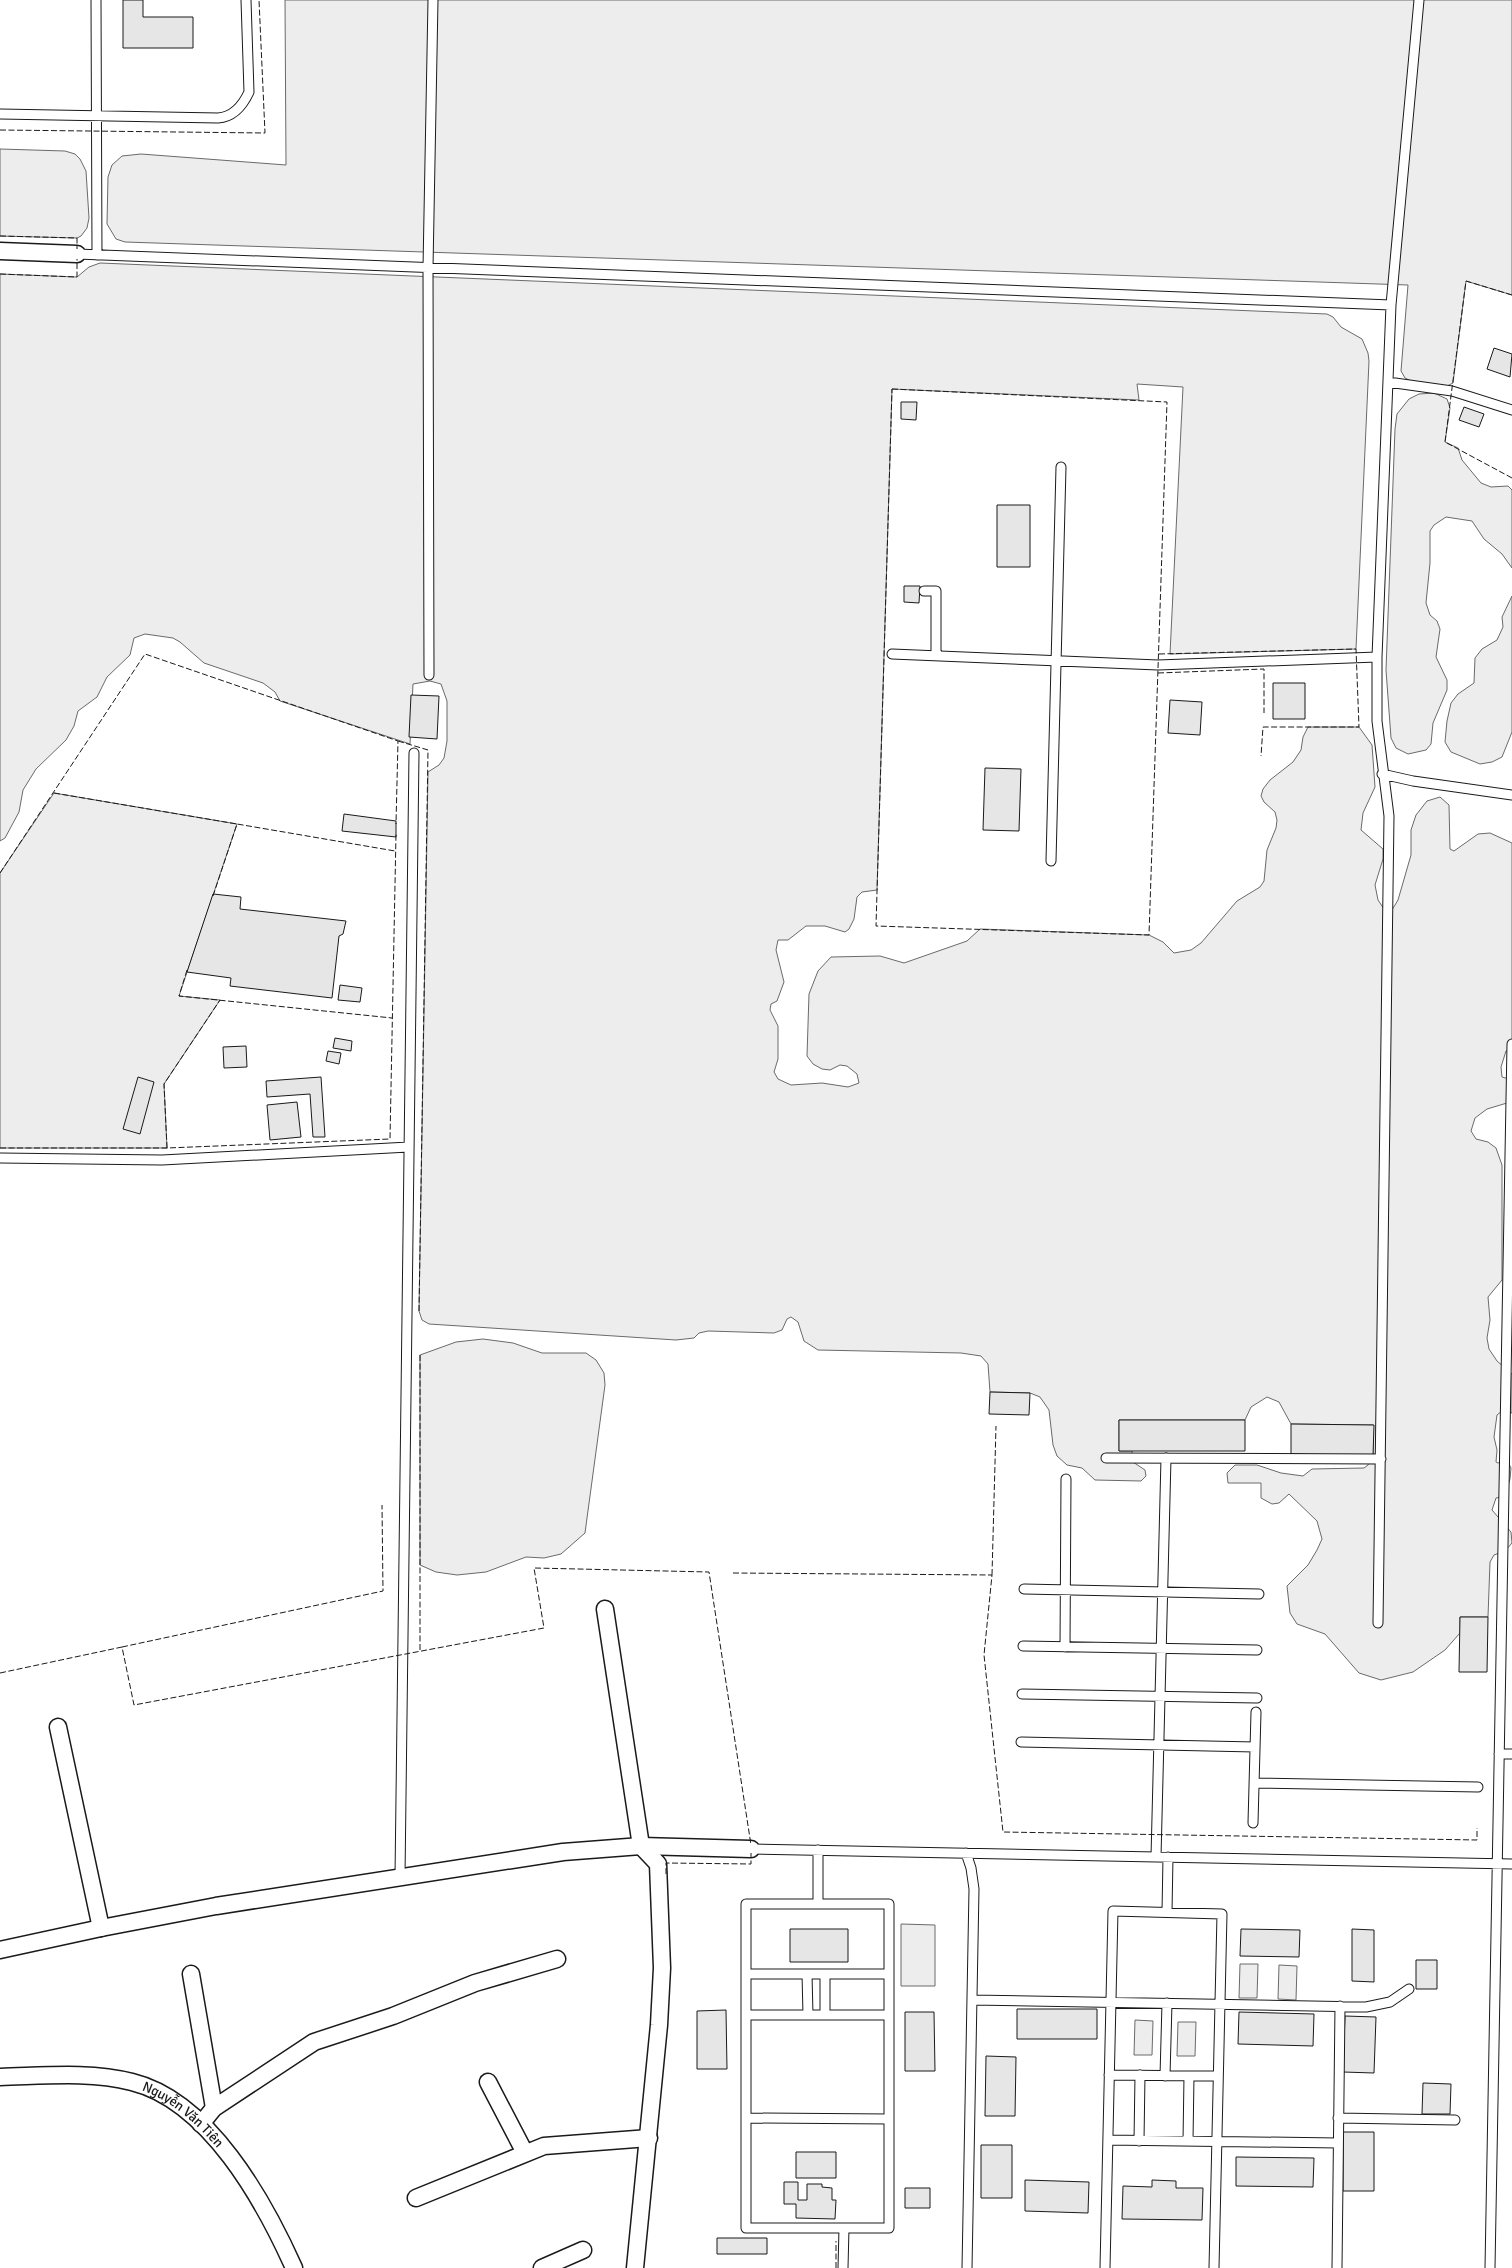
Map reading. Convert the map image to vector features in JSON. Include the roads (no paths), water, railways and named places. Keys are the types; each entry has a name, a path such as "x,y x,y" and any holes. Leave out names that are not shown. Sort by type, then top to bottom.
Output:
{"street":[{"path":"0,251 77,254"},
{"path":"605,1609 641,1846 658,1864 662,1968 659,2025 635,2268"},
{"path":"58,1727 101,1928"},
{"path":"0,1950 216,1906 563,1852 641,1846 751,1849"},
{"path":"201,2124 214,2108 314,2042 393,2016 475,1983 557,1959"},
{"path":"191,1974 214,2108"},
{"name":"Nguyễn Văn Tiên","path":"0,2077 98,2076 134,2082 181,2105 201,2124 240,2170 274,2228 294,2268"},
{"path":"488,2082 525,2153"},
{"path":"416,2198 544,2146 649,2138"},
{"path":"542,2268 583,2250"}],"lane":[{"path":"96,0 96,255"},
{"path":"0,114 224,117 236,110 249,92 246,0"},
{"path":"429,675 428,268 433,0"},
{"path":"1378,1623 1389,832 1388,804 1382,774 1377,721 1377,657 1391,305 1419,0"},
{"path":"77,254 1391,305"},
{"path":"1388,382 1452,391 1512,410"},
{"path":"1051,860 1061,467"},
{"path":"924,591 936,591 936,656"},
{"path":"892,654 1158,665 1377,657"},
{"path":"400,1877 414,753"},
{"path":"1382,774 1413,781 1512,795"},
{"path":"1490,2268 1499,1754 1507,1559 1512,1044"},
{"path":"0,1158 178,1160 409,1147"},
{"path":"1106,1458 1380,1459"},
{"path":"1156,1857 1166,1458"},
{"path":"1065,1647 1066,1479"},
{"path":"1024,1589 1259,1594"},
{"path":"1023,1646 1258,1650"},
{"path":"1022,1694 1256,1698"},
{"path":"1253,1823 1256,1712"},
{"path":"1021,1742 1255,1747"},
{"path":"1499,1754 1512,1754"},
{"path":"1254,1783 1478,1787"},
{"path":"751,1849 1512,1864"},
{"path":"818,1850 818,1904"},
{"path":"966,1853 971,1868 974,1889 967,2268"},
{"path":"1167,1912 1168,1857"},
{"path":"746,1904 889,1904 889,2228 746,2228 746,1974 746,1904"},
{"path":"1104,2268 1113,1911 1222,1914 1214,2268"},
{"path":"746,1974 889,1974"},
{"path":"807,1974 808,2015"},
{"path":"825,1974 826,2015"},
{"path":"972,2000 1378,2006 1390,2002 1409,1989"},
{"path":"1165,2076 1166,2003"},
{"path":"1337,2268 1340,2006"},
{"path":"746,2015 889,2015"},
{"path":"1109,2075 1218,2076"},
{"path":"1139,2141 1140,2075"},
{"path":"1188,2141 1189,2076"},
{"path":"746,2118 889,2119"},
{"path":"1338,2118 1455,2120"},
{"path":"1108,2140 1338,2143"},
{"path":"843,2268 844,2228"}]}
